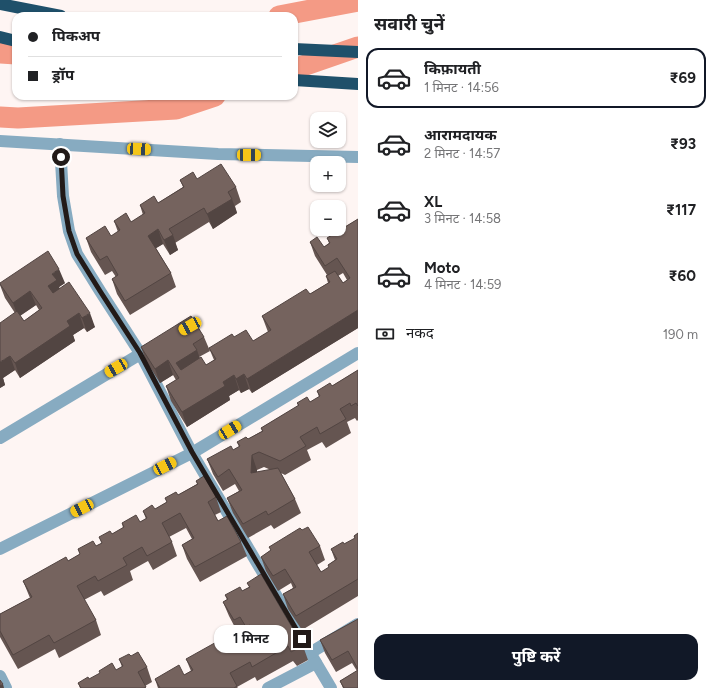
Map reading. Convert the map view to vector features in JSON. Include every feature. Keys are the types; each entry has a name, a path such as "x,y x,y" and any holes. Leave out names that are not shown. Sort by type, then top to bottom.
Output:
{"highway":[{"path":"0,4 41,12"},
{"path":"0,37 12,40"},
{"path":"298,49 358,52"},
{"path":"298,80 358,84"}],"street":[{"path":"0,141 218,154 358,157"},
{"path":"60,144 63,196 69,231 77,254 140,353 192,452 330,688"},
{"path":"0,438 159,343"},
{"path":"0,549 192,452 358,352"},
{"path":"268,688 313,658 358,624"},
{"path":"0,676 6,688"}],"building":[{"path":"221,164 236,187 228,192 232,199 207,214 204,208 169,229 173,235 164,240 158,229 148,236 171,273 125,301 112,279 118,275 107,256 100,260 86,238 105,226 111,236 120,230 114,221 126,213 131,222 145,213 140,205 154,196 158,203 184,187 180,180 193,172 197,179"},
{"path":"358,219 358,310 247,379 244,374 236,379 234,375 223,382 225,386 182,412 166,386 179,378 168,360 155,369 141,347 191,316 204,337 193,344 197,350 176,363 181,370 201,357 206,365 216,359 209,348 232,334 234,337 246,330 253,341 271,330 262,316 306,289 310,294 330,282 326,276 335,271 343,283 350,278 337,258 325,266 310,242 317,237 324,247 330,243 327,238 330,236 346,236 346,226"},
{"path":"48,251 59,269 52,274 57,280 48,286 53,293 69,282 90,313 82,318 79,313 67,321 70,326 15,363 10,356 0,362 0,323 17,311 24,321 42,308 30,291 13,303 0,283"},
{"path":"358,370 358,406 356,403 351,406 350,403 340,409 346,419 320,434 317,427 300,437 306,446 280,461 259,452 252,455 251,473 278,468 295,499 268,515 266,511 243,524 227,498 242,490 229,469 218,477 207,459 231,446 233,450 240,446 237,442 246,437 248,439 263,431 261,428 299,405 297,403 307,397 310,402 320,396 317,391 330,383 332,386"},
{"path":"204,476 216,497 208,502 218,521 227,516 241,542 195,567 182,545 194,538 180,513 162,523 172,542 147,556 142,547 123,558 127,565 98,581 95,576 77,586 96,620 54,643 49,635 13,655 0,631 0,614 32,597 23,581 66,557 68,561 80,554 78,549 93,541 96,546 102,543 99,537 110,531 112,534 124,527 122,523 136,515 140,522 147,518 143,511 152,505 155,509 167,502 165,498 176,492 178,495 198,484 196,481"},
{"path":"308,527 320,546 309,552 321,572 337,559 331,549 343,542 344,544 355,538 354,536 358,533 358,579 296,616 283,594 296,587 285,569 273,576 261,557 271,550 269,547 300,528 302,530"},
{"path":"261,574 303,646 291,652 288,646 252,667 250,662 230,673 237,686 234,688 160,688 155,679 179,665 184,675 193,670 186,659 220,640 227,651 255,635 250,625 246,627 240,617 234,620 223,602 228,599 225,595 240,587 242,591 250,587 247,583"},
{"path":"358,619 358,669 348,651 332,660 320,640"},
{"path":"138,652 147,667 138,672 146,687 81,688 78,683 88,677 89,679 100,673 99,671 112,663 116,670 123,666 119,659 129,654 131,656"},
{"path":"358,670 358,688 344,688 340,681"}],"waterway":[{"path":"298,12 358,1"},
{"path":"298,68 358,47"},
{"path":"0,53 12,54"},
{"path":"0,117 18,118 176,109 203,100"}],"route":[{"path":"61,157 63,196 69,231 77,254 140,353 192,452 302,639"}]}
